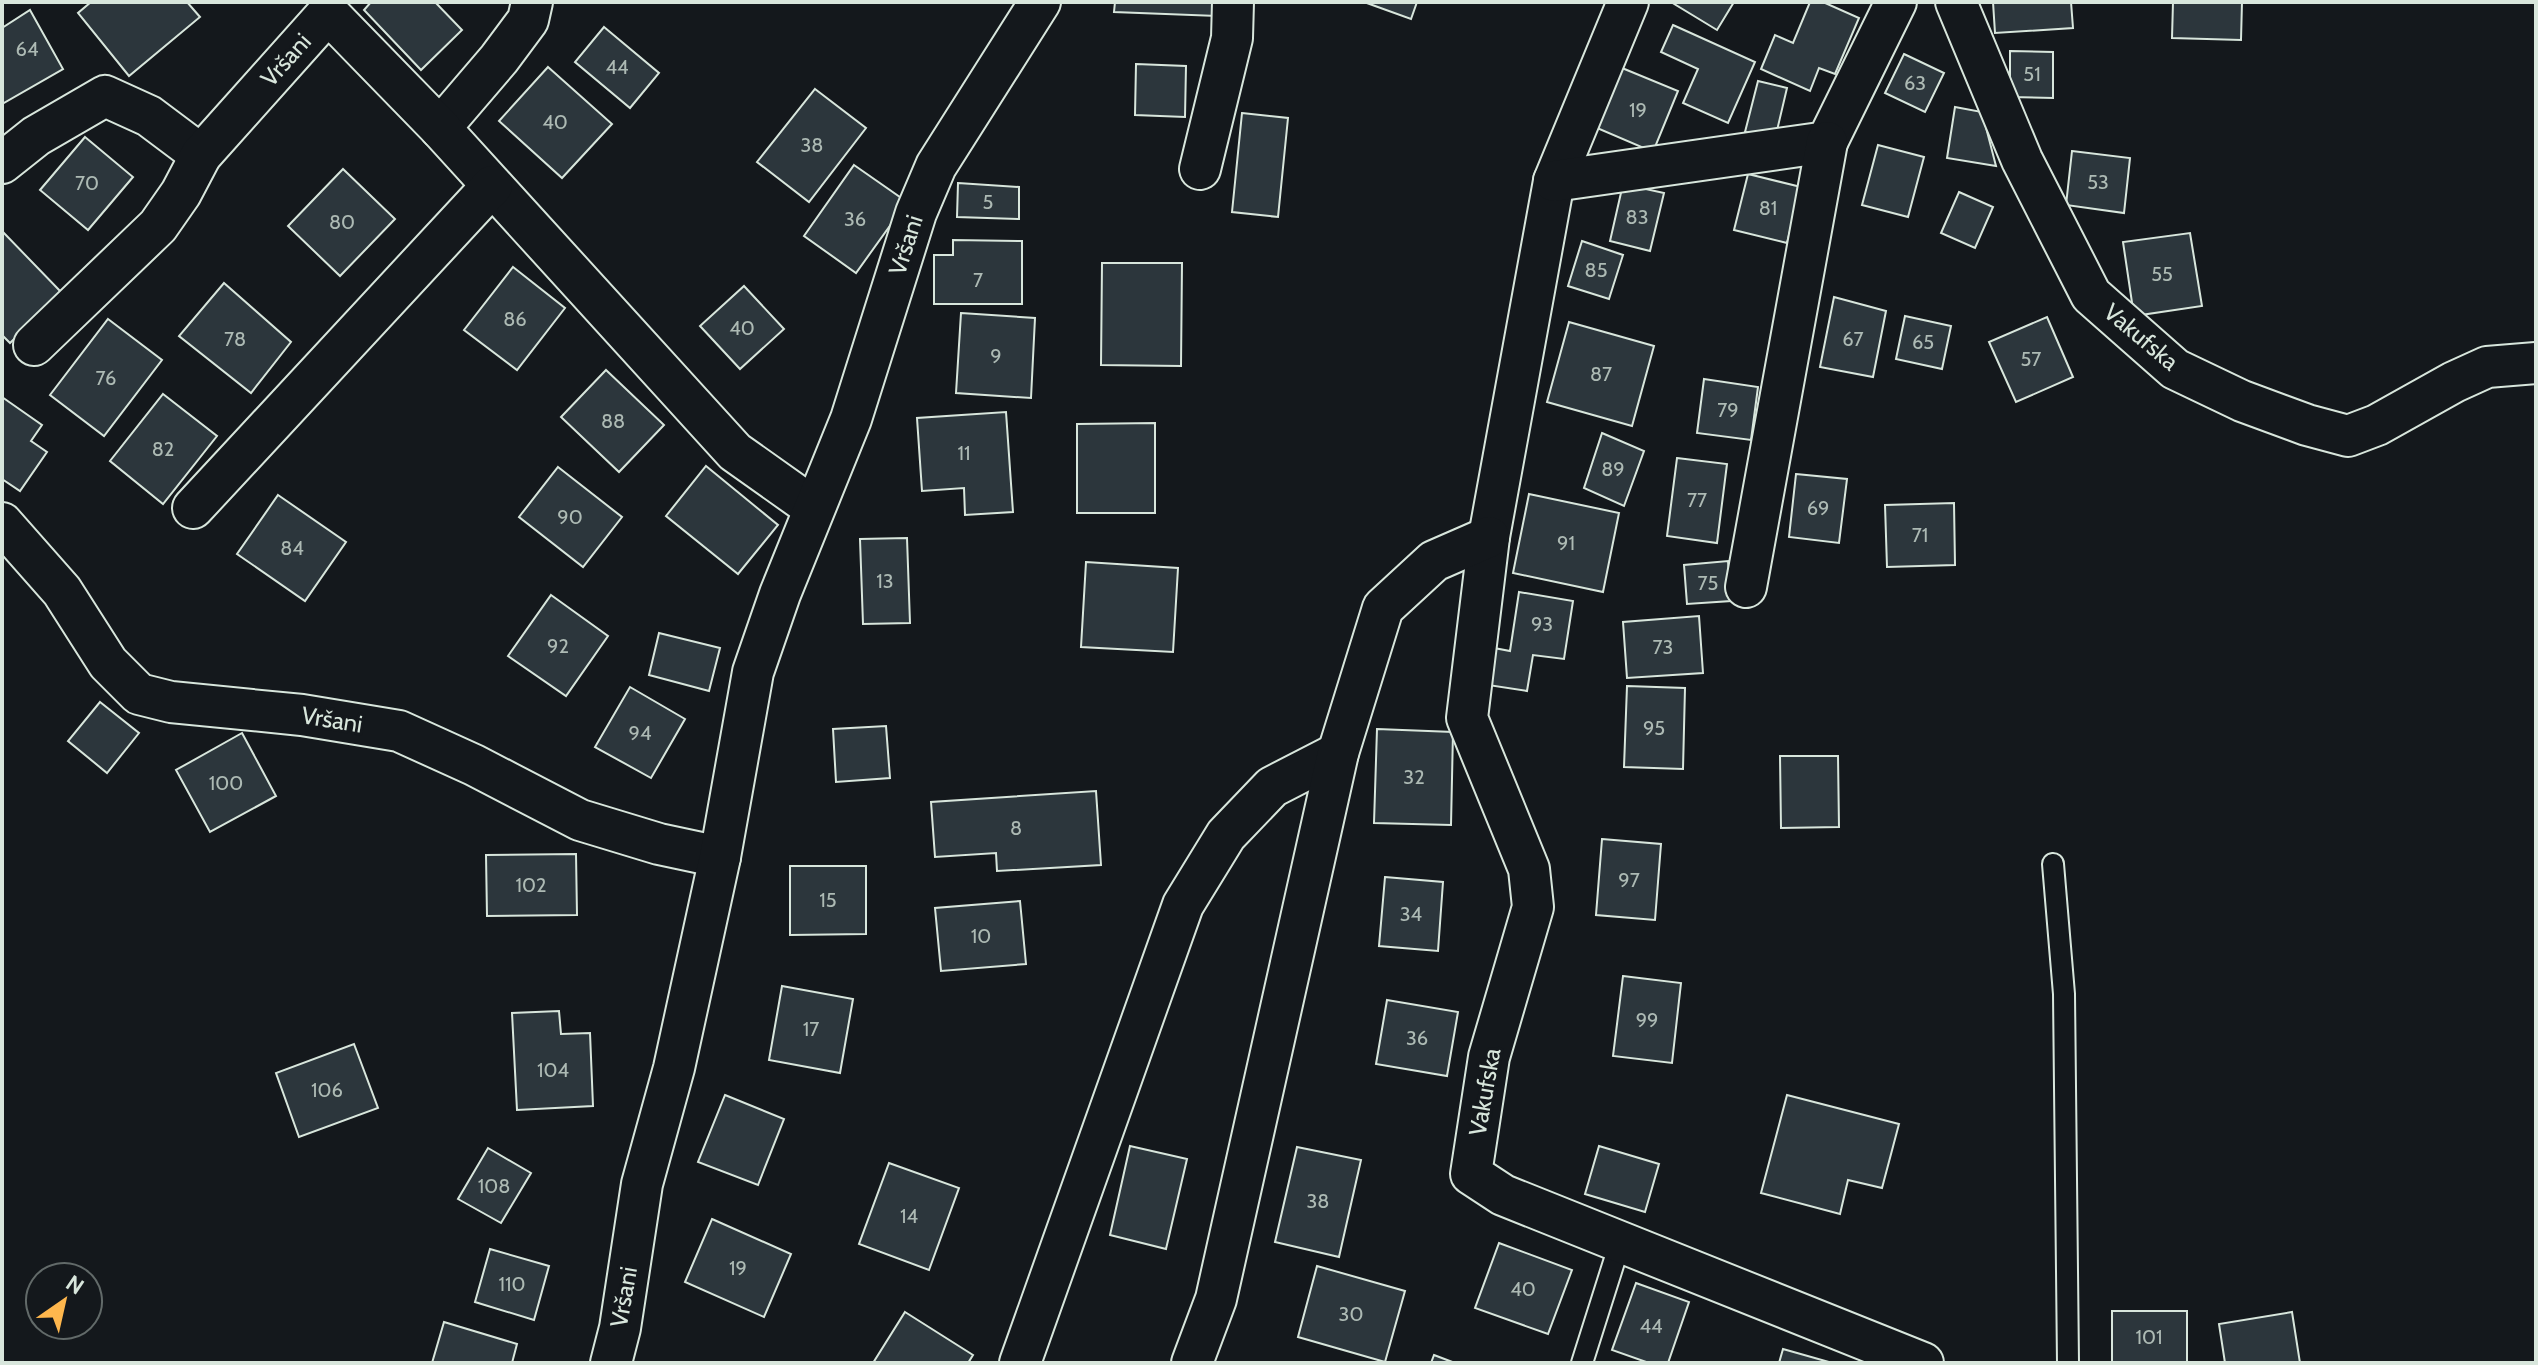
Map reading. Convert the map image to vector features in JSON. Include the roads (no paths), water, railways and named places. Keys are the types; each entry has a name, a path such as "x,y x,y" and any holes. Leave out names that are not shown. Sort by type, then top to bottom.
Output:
{"street":[{"path":"440,128 528,20 532,2"},
{"name":"Vršani","path":"611,1363 620,1328 642,1184 674,1068 720,857 753,672 780,594 851,419 916,213 936,166 1040,2"},
{"path":"1200,169 1232,38 1233,2"},
{"name":"Vakufska","path":"1628,2 1554,181 1489,537 1467,718 1529,869 1533,907 1489,1057 1471,1174 1503,1195 1923,1363"},
{"path":"1746,587 1827,142 1896,2"},
{"name":"Vakufska","path":"1956,2 2022,160 2091,295 2175,369 2242,401 2307,425 2348,436 2377,425 2487,367 2536,363"},
{"name":"Vršani","path":"34,345 158,226 181,193 201,155 328,13 440,128 735,452 814,508"},
{"path":"2,163 36,136 105,96 149,116 201,155"},
{"path":"1554,181 1827,142"},
{"path":"193,508 492,186"},
{"name":"Vršani","path":"2,523 62,591 108,663 139,694 171,702 302,715 399,731 474,765 580,820 659,844 720,857"},
{"path":"1192,1363 1216,1299 1338,753 1383,608 1434,561 1489,537"},
{"path":"1020,1363 1183,905 1226,835 1272,787 1338,753"}],"lane":[{"path":"2053,864 2064,994 2068,1363"},
{"path":"1582,1363 1620,1243"}]}
